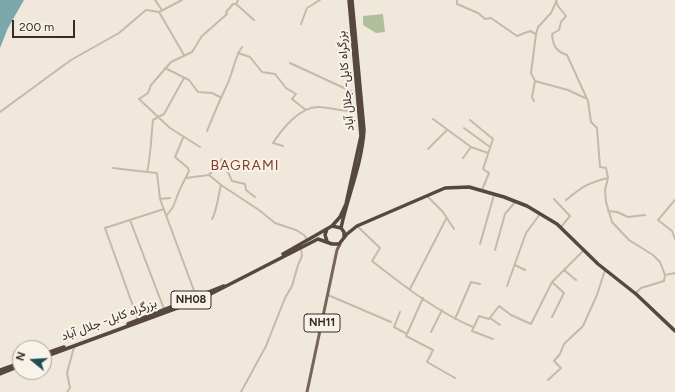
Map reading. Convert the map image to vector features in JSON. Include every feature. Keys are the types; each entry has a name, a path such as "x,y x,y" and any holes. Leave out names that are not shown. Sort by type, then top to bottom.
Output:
{"highway":[{"name":"بزرگراه کابل- جلال آباد","path":"344,238 342,228 352,186 361,136 361,111 349,0"},
{"name":"بزرگراه کابل- جلال آباد","path":"352,0 352,23 358,95 361,111"},
{"name":"بزرگراه کابل- جلال آباد","path":"327,241 325,235 330,226 343,211 352,186"},
{"path":"327,241 332,244 341,242 351,230 357,226 452,187 469,188 494,194 516,201 561,227 605,270 636,294 675,331"},
{"name":"بزرگراه کابل- جلال آباد","path":"52,353 197,298 227,285 309,240 330,226"},
{"path":"330,226 351,230"},
{"name":"بزرگراه کابل- جلال آباد","path":"52,353 216,293 318,239 327,241"},
{"path":"0,370 12,367"},
{"path":"0,374 12,369"}],"main road":[{"name":"NH11","path":"307,392 336,254 341,242"},
{"path":"332,244 336,254"}],"street":[{"path":"155,0 184,55"},
{"path":"0,112 71,60 95,48 119,33 146,10 160,11 182,0"},
{"path":"200,147 184,138 157,117 139,99 148,93 151,85 171,62 192,52 202,36 223,20 227,14 226,12 233,4 236,4 238,0"},
{"path":"301,24 307,8 320,0"},
{"path":"457,0 457,4 478,13 485,19 491,18 517,36 530,31 536,34"},
{"path":"534,101 532,97 535,81 531,73 536,34 538,27 551,13 556,1"},
{"path":"556,1 566,16 561,22 559,30 552,34 554,45 560,52 567,55 588,101 591,122 597,128 600,167 606,168 608,178 605,192 608,211 612,222 628,239 653,255 660,262 665,275 664,281 641,288 636,294"},
{"path":"236,4 254,20"},
{"path":"207,131 242,46"},
{"path":"238,53 250,57 262,72 275,74 286,88 296,94 292,99 306,110"},
{"path":"290,63 358,95"},
{"path":"165,68 189,80 198,92 212,93 220,97"},
{"path":"147,172 150,161 149,152 153,120 164,114 184,78"},
{"path":"535,81 568,90 586,98"},
{"path":"283,146 274,143 283,127 291,123 299,113 319,107 349,112 361,111"},
{"path":"433,119 471,147 488,153"},
{"path":"470,120 493,139 483,169 489,173 482,191"},
{"path":"464,128 490,147"},
{"path":"428,149 447,130"},
{"path":"167,215 174,207 180,189 189,170 175,156 184,138"},
{"path":"463,158 471,147"},
{"path":"186,178 209,175 222,159 232,181 244,184 246,190 255,197"},
{"path":"113,168 157,174 160,199 197,298"},
{"path":"209,175 275,223 304,235 309,240"},
{"path":"566,200 583,186 597,180 608,178"},
{"path":"212,220 215,214 216,203 221,185"},
{"path":"480,244 494,194"},
{"path":"427,196 442,212 454,229"},
{"path":"160,199 170,198"},
{"path":"554,199 570,216 561,227"},
{"path":"675,200 658,220 672,231 675,239"},
{"path":"495,250 505,214 516,201"},
{"path":"138,320 105,228 164,209"},
{"path":"608,211 617,212 628,217 645,215"},
{"path":"507,286 516,266 526,233 540,214"},
{"path":"410,289 446,219"},
{"path":"130,220 165,310"},
{"path":"357,226 380,248 372,261 455,319 473,327"},
{"path":"242,392 266,346 285,298 292,286 302,256 302,247"},
{"path":"490,318 499,306 511,315 531,324 552,282 585,249"},
{"path":"516,266 525,270"},
{"path":"564,270 576,280"},
{"path":"548,380 561,368 554,361 560,354 564,344 584,326 597,296 605,270"},
{"path":"665,275 675,273"},
{"path":"455,319 471,282 480,284"},
{"path":"552,282 564,294 552,317"},
{"path":"328,295 391,322"},
{"path":"407,334 423,298"},
{"path":"431,332 442,310"},
{"path":"400,312 394,327 407,334 406,336 433,350 427,363 455,378"},
{"path":"493,339 472,331 473,327 480,316 490,318 500,325"},
{"path":"67,392 70,388 67,373 74,346"}],"green space":[{"path":"383,14 385,32 376,33 363,25 363,16"}],"water":[{"path":"0,0 24,0 8,28 0,48"}],"district":[{"name":"BAGRAMI","path":"245,166"}]}
